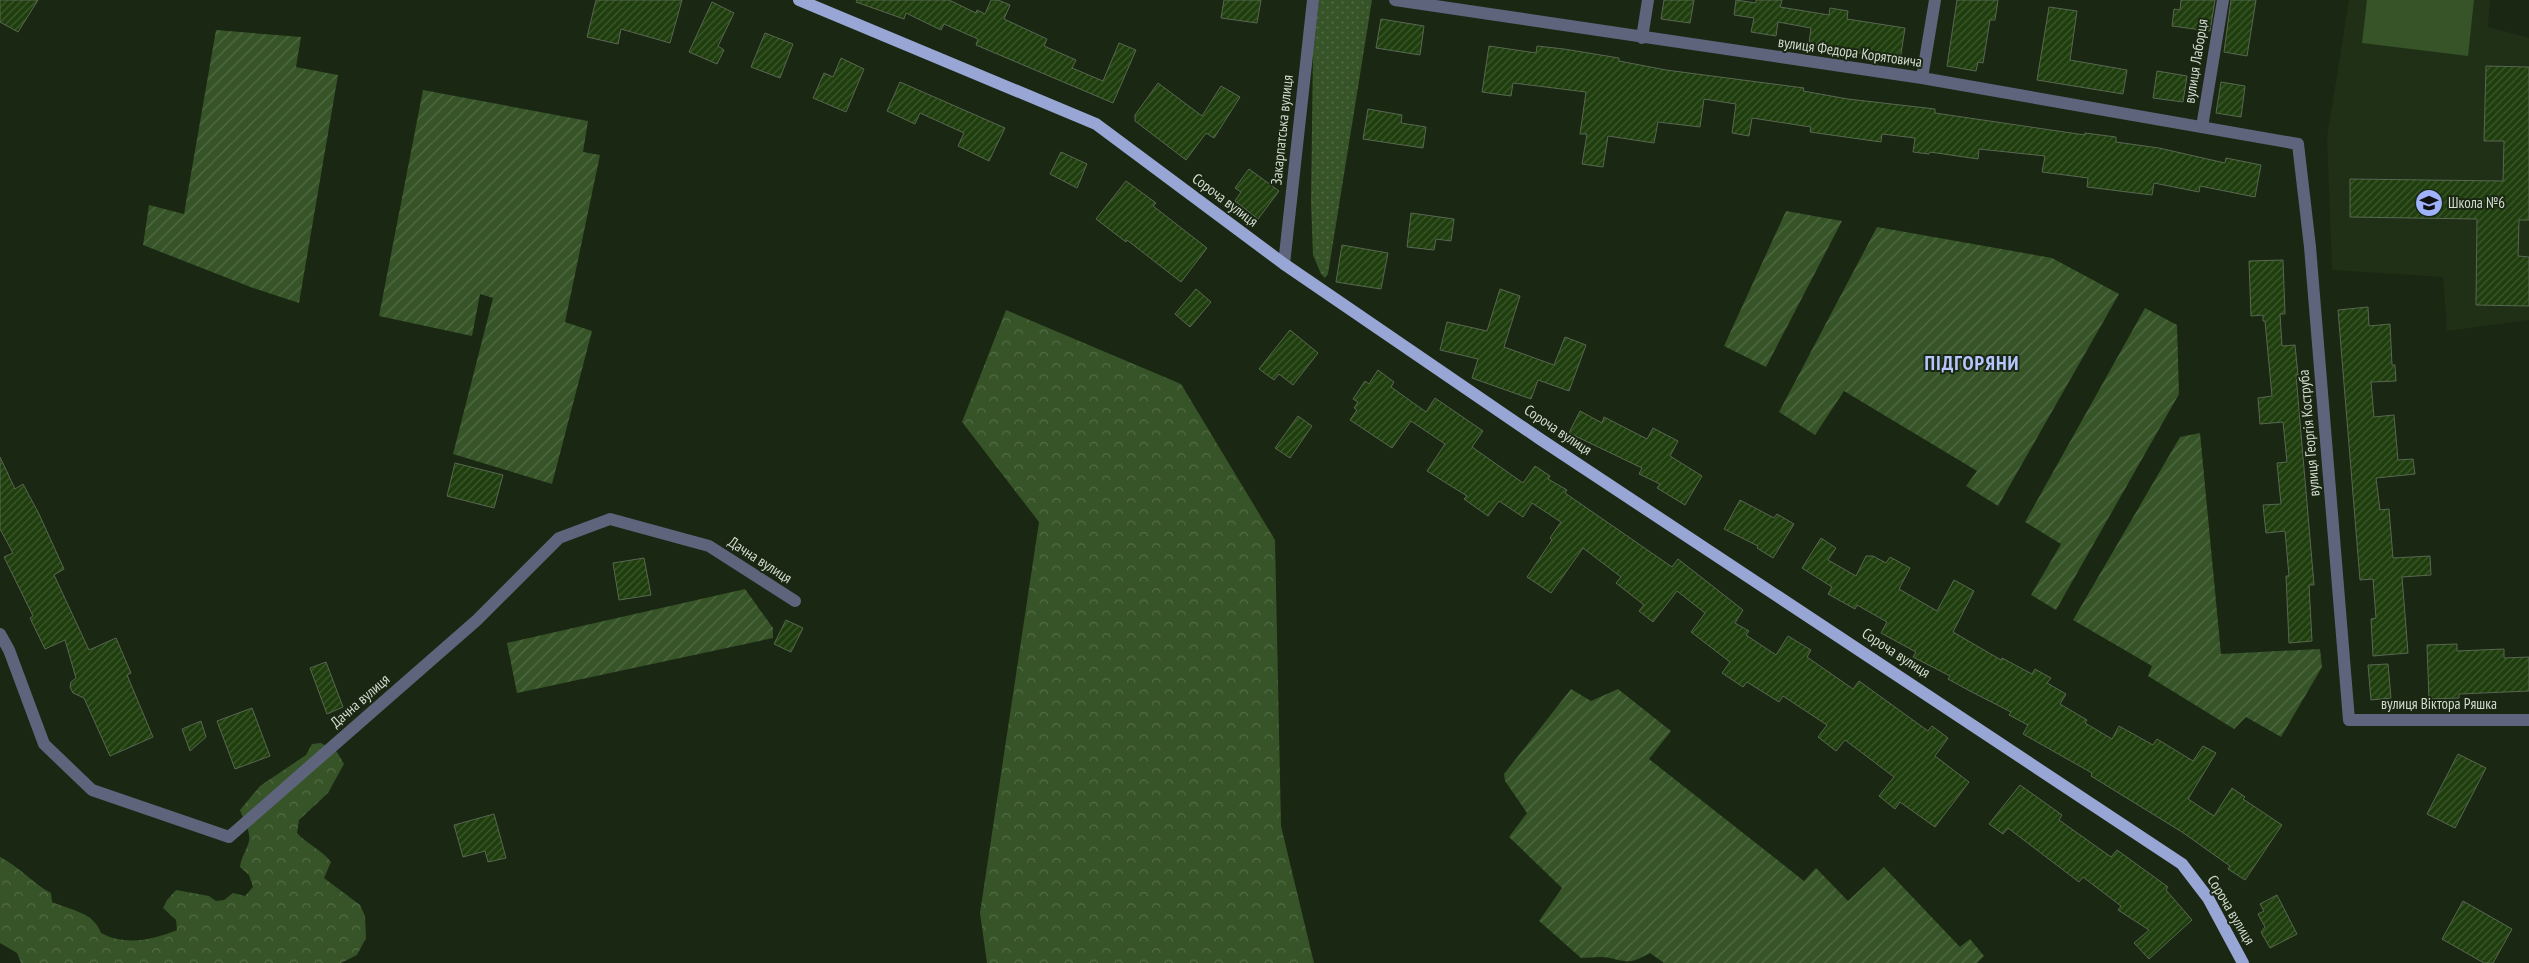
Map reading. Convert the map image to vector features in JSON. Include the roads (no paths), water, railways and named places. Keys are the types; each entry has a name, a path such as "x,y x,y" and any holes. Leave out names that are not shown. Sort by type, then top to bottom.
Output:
{"main road":[{"name":"Сороча вулиця","path":"798,0 1096,124 1284,264 1540,439 2182,864 2208,898 2243,963"}],"street":[{"name":"Закарпатська вулиця","path":"1284,264 1313,0"},
{"name":"вулиця Федора Корятовича","path":"1395,0 1922,78 2298,144"},
{"path":"1642,38 1648,0"},
{"path":"1922,78 1935,0"},
{"name":"вулиця Лаборця","path":"2202,127 2223,0"},
{"name":"вулиця Георгія Коструба","path":"2298,144 2310,257 2349,720"},
{"name":"Дачна вулиця","path":"0,634 9,650 44,744 92,790 229,836 477,620 559,538 610,519 709,546 795,601"},
{"name":"вулиця Віктора Ряшка","path":"2349,720 2529,720"}],"place":[{"name":"Школа №6","path":"2429,203"}],"district":[{"name":"ПІДГОРЯНИ","path":"1972,363"}]}
